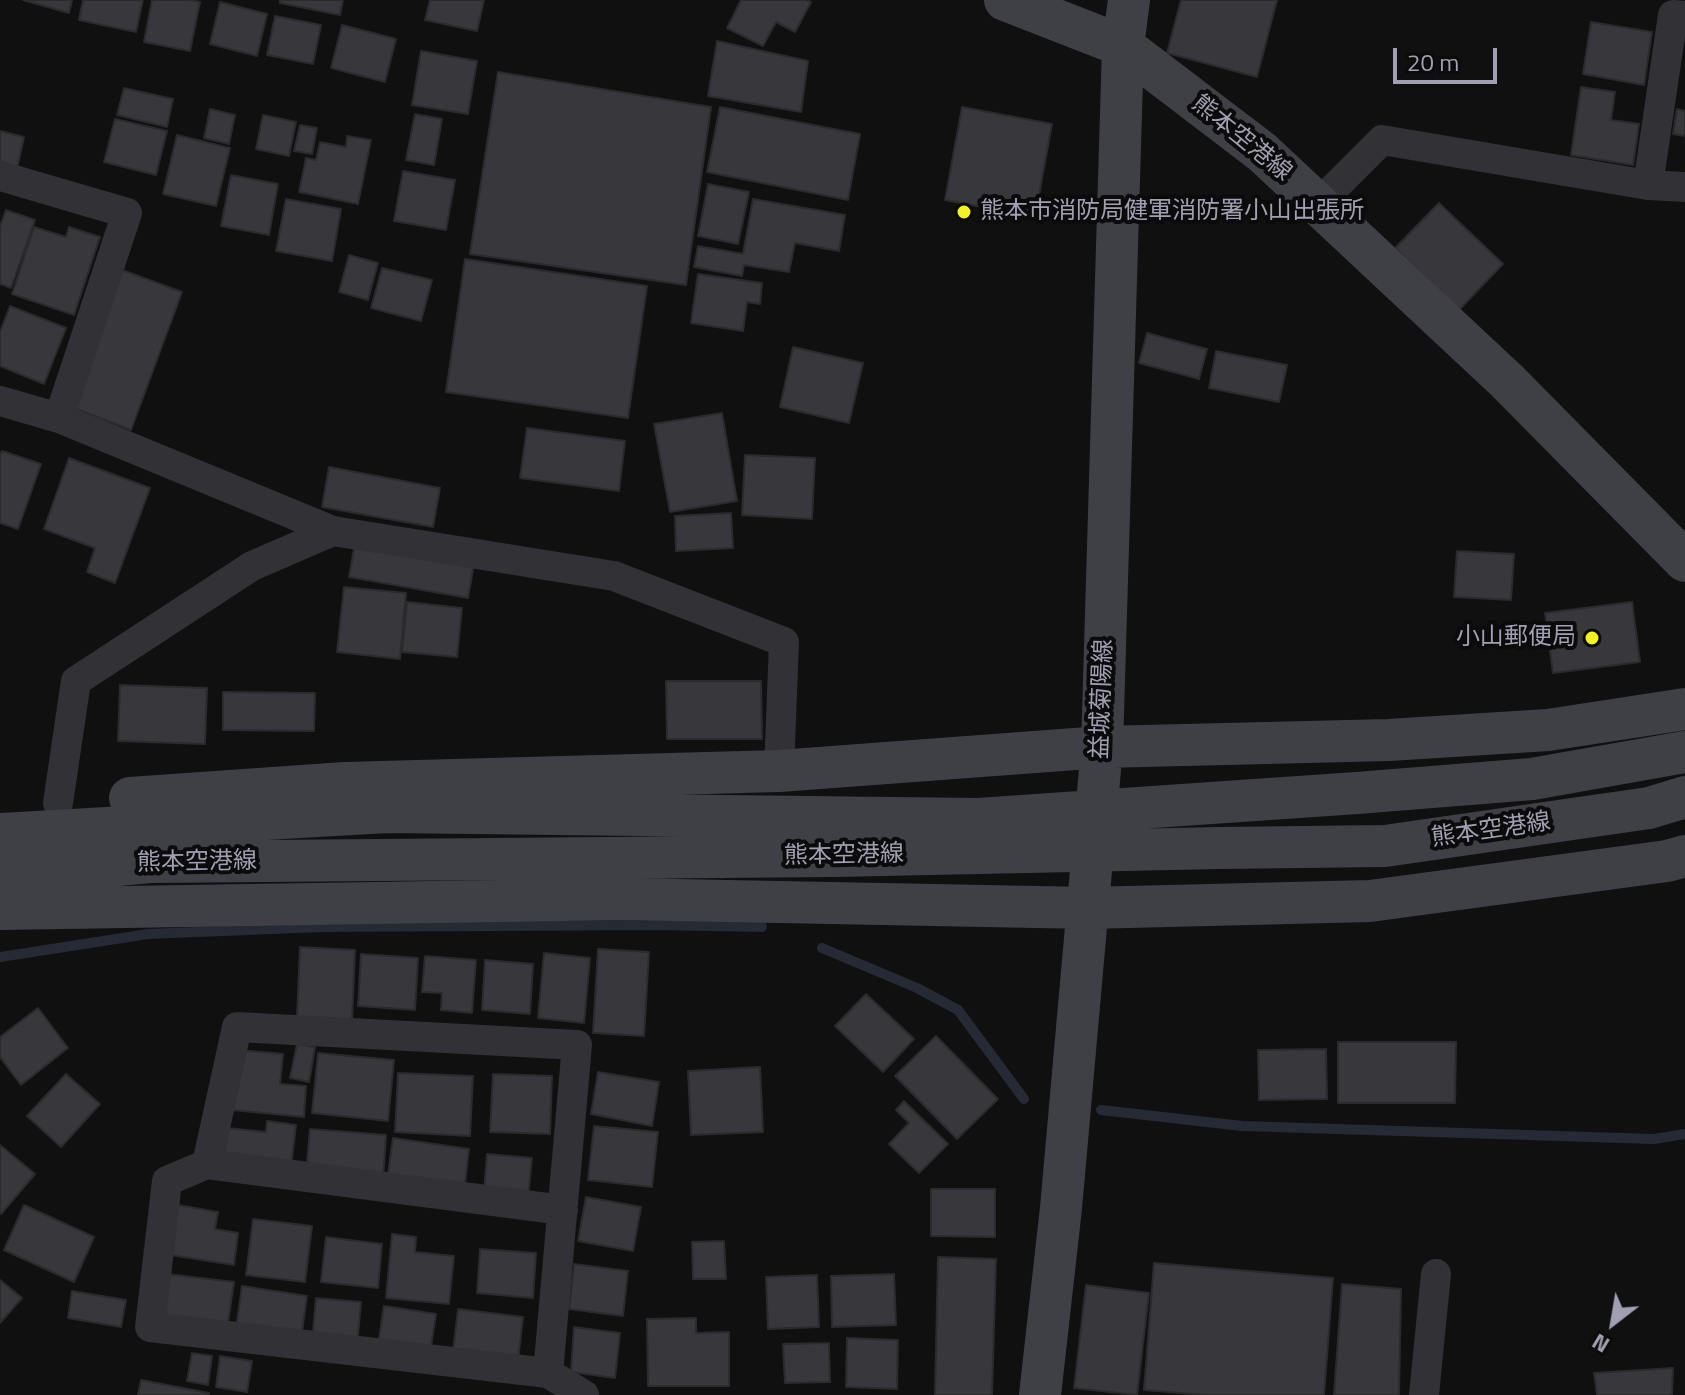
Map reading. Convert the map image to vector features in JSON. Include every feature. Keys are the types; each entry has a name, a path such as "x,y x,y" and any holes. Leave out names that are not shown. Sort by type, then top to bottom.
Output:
{"main road":[{"name":"熊本空港線","path":"1005,0 1123,46 1262,152 1507,381 1685,561"},
{"name":"益城菊陽線","path":"1040,1395 1061,1208 1102,747 1123,46 1129,0"},
{"path":"0,806 345,783 779,771 1102,747 1389,740 1548,730 1685,709"},
{"name":"熊本空港線","path":"0,834 388,812 978,819 1532,779 1685,752"},
{"name":"熊本空港線","path":"0,876 150,862 834,856 1385,846 1649,808 1685,797"},
{"name":"熊本空港線","path":"0,909 624,899 1088,908 1370,901 1685,856"}],"street":[{"path":"1648,185 1673,15 1685,16"},
{"path":"1318,204 1382,140 1648,185 1685,187"},
{"path":"0,176 127,213 59,418"},
{"path":"0,401 59,418 333,531 614,576 784,642 779,771"},
{"path":"58,803 76,681 252,566 333,531"},
{"path":"207,1164 237,1027 577,1045 548,1373"},
{"path":"563,1210 207,1164 167,1181 150,1327 548,1373 584,1395"},
{"path":"1424,1395 1436,1274"}],"building":[{"path":"23,0 72,0 69,13"},
{"path":"83,0 143,0 136,32 79,20"},
{"path":"152,0 200,2 190,51 144,42"},
{"path":"280,0 343,0 340,15 280,3"},
{"path":"430,0 484,0 477,31 425,20"},
{"path":"741,0 811,2 795,32 776,22 763,46 727,28"},
{"path":"1181,0 1277,0 1257,77 1167,53"},
{"path":"220,2 267,14 257,56 210,44"},
{"path":"275,16 321,25 313,64 267,55"},
{"path":"1591,22 1652,32 1644,85 1583,74"},
{"path":"342,25 396,39 385,82 331,68"},
{"path":"717,41 808,61 801,112 708,96"},
{"path":"421,51 477,61 468,114 412,105"},
{"path":"498,72 711,107 686,285 470,254"},
{"path":"1581,87 1615,92 1611,120 1639,124 1633,165 1571,155"},
{"path":"124,88 173,99 167,127 117,115"},
{"path":"720,107 860,134 848,200 707,172"},
{"path":"962,107 1052,124 1035,217 945,200"},
{"path":"210,109 235,115 229,144 204,138"},
{"path":"1677,109 1685,111 1685,136 1673,134"},
{"path":"415,114 442,119 434,165 406,160"},
{"path":"263,115 296,122 289,156 256,149"},
{"path":"115,119 167,131 156,175 104,162"},
{"path":"300,125 317,128 312,154 294,151"},
{"path":"0,131 24,137 17,169 0,165"},
{"path":"177,135 230,148 216,206 163,194"},
{"path":"347,136 371,140 358,204 299,192 306,158 316,160 320,142 346,147"},
{"path":"403,171 455,180 446,230 394,221"},
{"path":"231,175 278,184 269,235 221,226"},
{"path":"708,184 749,192 738,244 698,236"},
{"path":"286,199 341,209 332,261 276,251"},
{"path":"753,199 845,215 839,251 795,243 789,272 744,265 742,276 694,267 698,246 743,254"},
{"path":"1439,203 1503,264 1459,310 1395,248"},
{"path":"6,210 35,220 11,288 0,284 0,226"},
{"path":"34,227 66,237 69,227 100,237 74,315 12,294"},
{"path":"349,255 378,263 368,300 339,292"},
{"path":"465,259 647,286 628,418 446,392"},
{"path":"382,268 432,280 421,321 371,308"},
{"path":"122,270 182,292 131,430 71,407"},
{"path":"698,274 762,283 760,304 747,302 743,331 691,323"},
{"path":"10,306 66,328 44,384 0,366 0,332"},
{"path":"1147,333 1207,349 1199,379 1139,363"},
{"path":"793,347 863,363 849,423 780,407"},
{"path":"1216,351 1287,365 1279,402 1209,388"},
{"path":"722,413 737,501 670,512 654,424"},
{"path":"527,428 625,441 619,491 520,478"},
{"path":"2,451 41,464 18,529 0,523"},
{"path":"745,455 815,458 812,519 742,515"},
{"path":"69,458 150,488 115,583 87,572 95,548 44,529"},
{"path":"329,467 440,488 433,527 322,507"},
{"path":"731,513 733,548 676,551 675,516"},
{"path":"355,543 474,564 468,598 349,577"},
{"path":"1457,551 1514,554 1511,600 1454,597"},
{"path":"344,587 406,593 400,659 337,652"},
{"path":"407,602 462,608 457,657 402,652"},
{"name":"小山郵便局","path":"1632,602 1640,662 1553,673 1545,613"},
{"path":"666,681 761,681 762,739 667,739"},
{"path":"120,685 207,688 205,744 118,741"},
{"path":"223,692 315,693 314,731 223,730"},
{"path":"300,947 355,950 352,1021 297,1018"},
{"path":"598,949 649,952 644,1036 593,1033"},
{"path":"544,953 590,958 584,1023 538,1018"},
{"path":"361,954 418,958 415,1010 358,1006"},
{"path":"425,956 476,960 472,1013 441,1010 442,993 422,992"},
{"path":"485,960 533,964 530,1014 482,1010"},
{"path":"866,994 914,1039 883,1072 835,1026"},
{"path":"38,1008 68,1048 21,1085 0,1057 0,1037"},
{"path":"936,1036 998,1099 957,1139 895,1076"},
{"path":"1338,1042 1456,1042 1455,1103 1338,1103"},
{"path":"297,1044 315,1047 309,1082 290,1078"},
{"path":"1326,1049 1327,1099 1259,1100 1258,1050"},
{"path":"238,1050 283,1054 280,1084 306,1086 304,1117 232,1110"},
{"path":"318,1053 394,1060 388,1121 312,1113"},
{"path":"760,1067 763,1132 691,1135 688,1071"},
{"path":"598,1072 659,1082 652,1126 591,1114"},
{"path":"398,1073 473,1076 470,1136 395,1132"},
{"path":"66,1074 100,1104 61,1147 27,1116"},
{"path":"493,1074 552,1076 550,1134 490,1132"},
{"path":"904,1101 948,1144 919,1173 889,1144 909,1123 896,1110"},
{"path":"267,1121 296,1125 291,1168 223,1160 227,1128 266,1132"},
{"path":"594,1126 658,1132 652,1187 588,1180"},
{"path":"310,1129 386,1135 383,1180 306,1174"},
{"path":"393,1138 469,1149 464,1192 387,1181"},
{"path":"0,1145 35,1174 1,1214 0,1213"},
{"path":"487,1154 532,1158 528,1197 484,1192"},
{"path":"931,1189 995,1189 995,1237 931,1236"},
{"path":"586,1197 641,1207 633,1251 578,1241"},
{"path":"24,1205 94,1237 74,1282 4,1250"},
{"path":"178,1205 218,1212 215,1229 238,1233 234,1265 171,1255"},
{"path":"253,1219 312,1226 305,1282 246,1275"},
{"path":"392,1234 416,1237 415,1252 454,1256 449,1304 386,1298"},
{"path":"326,1237 382,1244 378,1288 321,1282"},
{"path":"724,1241 726,1279 693,1279 692,1242"},
{"path":"480,1249 536,1253 533,1298 477,1293"},
{"path":"938,1257 996,1259 992,1395 935,1395"},
{"path":"1154,1263 1333,1278 1324,1395 1205,1395 1144,1390"},
{"path":"574,1264 628,1271 623,1316 569,1309"},
{"path":"167,1274 234,1282 227,1330 162,1322"},
{"path":"894,1274 896,1325 832,1327 831,1276"},
{"path":"817,1275 819,1327 768,1329 766,1277"},
{"path":"0,1280 22,1298 0,1323"},
{"path":"1342,1284 1401,1289 1399,1395 1334,1395"},
{"path":"1086,1285 1149,1293 1137,1395 1074,1388"},
{"path":"242,1286 307,1296 301,1339 236,1329"},
{"path":"72,1291 126,1300 121,1327 68,1318"},
{"path":"316,1298 361,1302 357,1346 312,1342"},
{"path":"384,1306 436,1314 430,1353 378,1345"},
{"path":"458,1309 523,1317 518,1360 453,1352"},
{"path":"696,1318 696,1333 729,1332 729,1386 648,1386 647,1319"},
{"path":"574,1327 620,1333 615,1378 571,1372"},
{"path":"847,1338 898,1340 897,1389 846,1387"},
{"path":"829,1343 830,1382 785,1383 783,1344"},
{"path":"192,1353 212,1356 208,1385 187,1381"},
{"path":"220,1356 252,1361 247,1392 216,1387"},
{"path":"1673,1368 1672,1395 1597,1395 1594,1373"},
{"path":"141,1380 209,1393 209,1395 138,1395"}],"waterway":[{"path":"0,957 148,934 322,927 762,927"},
{"path":"822,948 917,988 958,1010 1024,1099"},
{"path":"1101,1110 1242,1126 1654,1139 1685,1134"}],"place":[{"name":"熊本市消防局健軍消防署小山出張所","path":"964,212"},
{"name":"小山郵便局","path":"1592,638"}]}
